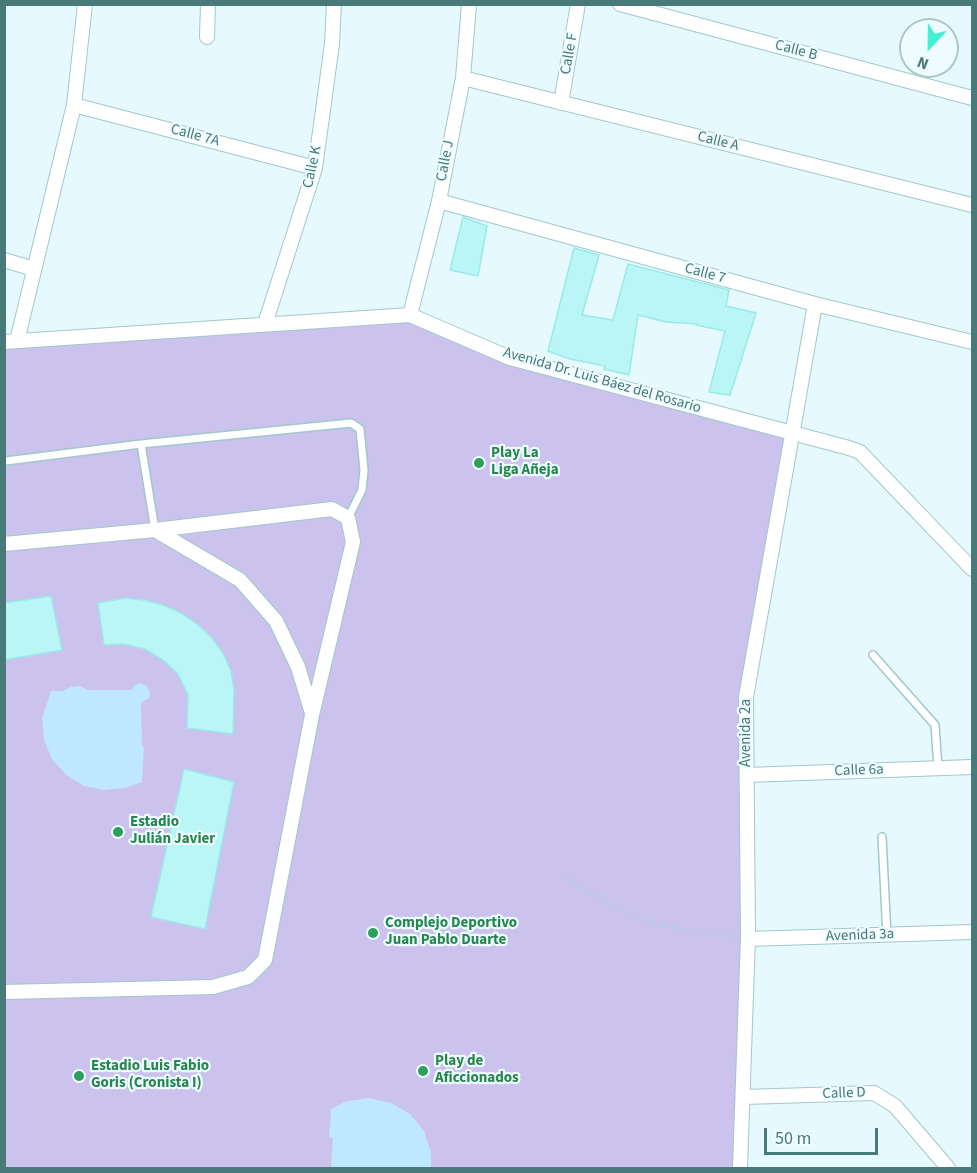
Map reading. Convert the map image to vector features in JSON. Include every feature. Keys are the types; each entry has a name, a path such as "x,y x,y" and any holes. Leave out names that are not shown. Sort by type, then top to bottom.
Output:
{"street":[{"path":"11,341 34,268 74,105 85,4"},
{"path":"207,37 208,4"},
{"name":"Calle K","path":"266,324 315,168 332,44 334,4"},
{"name":"Calle J","path":"410,315 439,201 463,78 469,4"},
{"name":"Calle F","path":"561,103 578,4"},
{"name":"Calle B","path":"620,4 972,98"},
{"name":"Calle A","path":"463,78 972,205"},
{"name":"Calle 7A","path":"74,105 315,168"},
{"name":"Calle 7","path":"439,201 815,304 972,342"},
{"path":"4,260 34,268"},
{"name":"Avenida 2a","path":"740,1168 748,938 746,697 815,304"},
{"name":"Avenida Dr. Luis Báez del Rosario","path":"11,341 410,315 510,358 860,452 972,569"},
{"path":"4,544 155,530 332,509 348,518 353,542 312,715 265,960 248,977 213,987 4,993"},
{"path":"155,530 240,580 276,621 298,667 312,715"},
{"name":"Calle 6a","path":"747,775 972,767"},
{"name":"Avenida 3a","path":"748,938 972,932"},
{"name":"Calle D","path":"744,1097 874,1094 895,1106 948,1168"}],"lane":[{"path":"6,461 141,444 351,423 360,429 364,470 362,490 348,518"},
{"path":"141,444 155,530"},
{"path":"873,655 935,724 938,768"},
{"path":"882,837 887,936"}],"path":[{"path":"564,877 617,908 646,921 692,932 748,938"}],"shaded area":[{"name":"Complejo Deportivo Juan Pablo Duarte","path":"410,315 510,358 792,434 746,697 739,1168 5,1168 5,343"}],"sand":[{"path":"141,683 147,686 150,692 149,698 141,703 144,748 142,782 125,788 104,790 84,786 66,775 52,759 44,740 42,719 51,691 63,691 79,686 88,690 131,690 135,685"},
{"path":"369,1098 391,1103 410,1114 424,1131 431,1152 431,1168 331,1168 333,1138 329,1137 331,1109 347,1101"}],"building":[{"path":"463,217 487,226 478,276 450,270"},
{"path":"574,248 599,255 582,315 613,320 628,264 729,290 726,306 756,313 730,395 709,392 725,331 697,324 666,322 638,315 629,375 604,369 605,366 570,359 548,351"},
{"path":"51,596 62,650 4,660 4,603"},
{"path":"125,598 163,605 181,613 211,637 223,653 231,671 234,690 233,734 187,728 188,695 178,674 163,660 145,649 124,644 104,645 98,603"},
{"path":"184,769 234,782 205,929 151,917"}],"place":[{"name":"Play La Liga Añeja","path":"479,463"},
{"name":"Estadio Julián Javier","path":"118,832"},
{"name":"Complejo Deportivo Juan Pablo Duarte","path":"373,933"},
{"name":"Play de Aficcionados","path":"423,1071"},
{"name":"Estadio Luis Fabio Goris (Cronista I)","path":"79,1076"}]}
